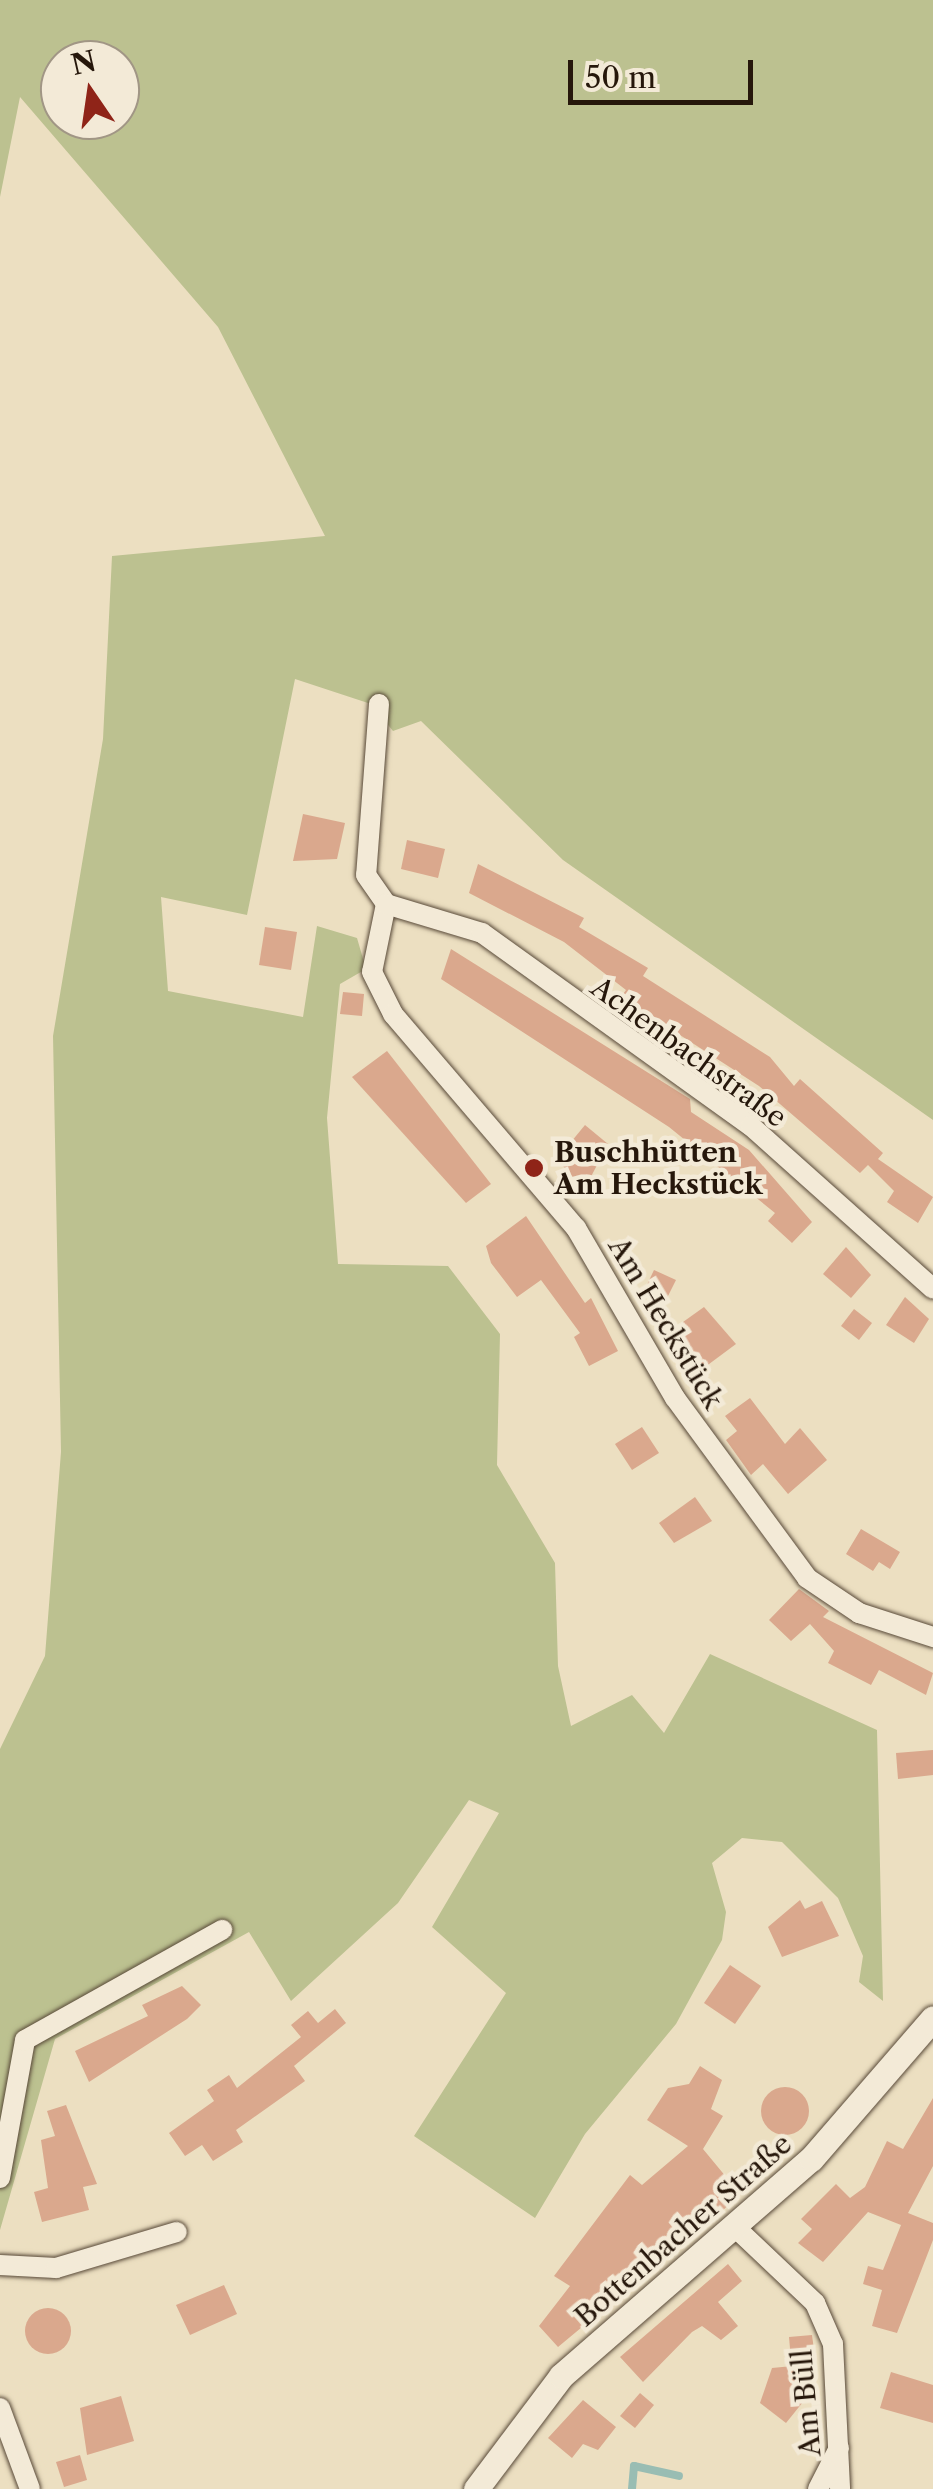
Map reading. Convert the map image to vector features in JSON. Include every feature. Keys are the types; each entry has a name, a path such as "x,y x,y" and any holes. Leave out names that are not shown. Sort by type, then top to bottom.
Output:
{"street":[{"path":"379,704 366,875 386,904"},
{"name":"Achenbachstraße","path":"386,904 482,933 751,1126 933,1289"},
{"name":"Am Heckstück","path":"386,904 372,972 392,1014 576,1228 675,1398 806,1578 859,1613 933,1637"},
{"path":"0,2178 24,2040 222,1930"},
{"name":"Bottenbacher Straße","path":"476,2489 561,2376 737,2230 933,2018"},
{"name":"Am Büll","path":"737,2230 814,2302 833,2344 840,2489"},
{"path":"0,2265 56,2268 177,2232"},
{"path":"0,2408 30,2489"},
{"path":"818,2489 838,2448"}],"green space":[{"path":"0,0 933,0 933,1120 563,860 421,721 393,731 371,704 295,679 247,915 161,897 168,991 303,1017 317,926 357,938 366,969 340,984 327,1118 338,1264 448,1266 500,1334 497,1465 555,1563 558,1666 571,1726 632,1695 664,1733 710,1654 877,1730 883,2001 859,1982 863,1956 838,1898 782,1842 742,1838 712,1863 726,1912 722,1940 676,2024 585,2134 535,2218 414,2136 506,1993 432,1927 499,1813 469,1800 398,1903 291,2001 249,1932 55,2039 0,2230 0,1749 45,1656 61,1452 53,1036 103,739 112,556 325,536 218,327 57,140 140,140 140,40 40,40 40,120 20,97 0,197"}],"building":[{"path":"303,814 345,823 337,859 293,861"},
{"path":"407,840 445,849 438,878 401,869"},
{"path":"478,864 584,918 579,927 648,968 643,976 770,1057 794,1086 800,1079 883,1153 878,1159 933,1197 918,1223 887,1202 894,1191 868,1165 860,1173 759,1086 621,997 626,990 564,942 469,893"},
{"path":"265,927 297,932 291,970 259,965"},
{"path":"451,949 690,1099 691,1112 749,1150 812,1222 792,1243 768,1221 775,1213 669,1127 441,979"},
{"path":"343,992 364,994 362,1016 340,1014"},
{"path":"387,1051 491,1184 466,1203 352,1077"},
{"path":"585,1125 608,1144 584,1190 557,1159"},
{"path":"526,1216 585,1303 591,1298 618,1351 589,1366 574,1337 580,1333 541,1280 517,1297 491,1263 486,1246"},
{"path":"846,1247 871,1275 851,1298 823,1274"},
{"path":"654,1270 676,1280 664,1304 643,1293"},
{"path":"905,1297 929,1319 914,1343 886,1325"},
{"path":"704,1307 736,1344 701,1370 676,1327"},
{"path":"854,1309 872,1323 859,1340 841,1326"},
{"path":"750,1398 785,1444 800,1428 827,1460 788,1494 763,1464 751,1475 726,1440 737,1431 725,1416"},
{"path":"642,1427 659,1453 632,1470 615,1444"},
{"path":"695,1497 712,1521 674,1543 659,1523"},
{"path":"861,1529 900,1552 890,1569 879,1562 873,1571 846,1554"},
{"path":"799,1589 829,1611 823,1617 933,1673 926,1695 879,1670 871,1685 828,1663 834,1651 810,1624 791,1641 769,1620"},
{"path":"933,1750 933,1775 898,1779 896,1753"},
{"path":"800,1900 805,1909 822,1901 839,1936 782,1957 768,1927"},
{"path":"730,1965 761,1986 735,2024 704,2003"},
{"path":"182,1986 201,2005 187,2019 89,2082 75,2051 148,2016 142,2005"},
{"path":"335,2009 346,2023 294,2066 305,2081 236,2130 243,2142 213,2161 202,2145 185,2156 169,2133 214,2101 207,2090 229,2075 237,2088 301,2037 291,2025 308,2011 318,2023"},
{"path":"700,2066 722,2080 711,2109 723,2116 703,2149 741,2195 558,2347 539,2326 570,2286 554,2276 630,2175 642,2185 688,2146 647,2120 668,2088 689,2084"},
{"path":"785,2087 802,2094 809,2111 802,2128 785,2135 768,2128 761,2111 768,2094"},
{"path":"933,2098 933,2166 908,2213 933,2223 933,2240 897,2333 872,2326 882,2290 863,2284 868,2266 883,2270 901,2225 868,2212 823,2262 798,2243 812,2229 801,2219 836,2184 850,2198 865,2187 887,2141 903,2149"},
{"path":"66,2105 97,2184 83,2187 89,2210 42,2222 34,2192 48,2188 41,2140 55,2136 47,2111"},
{"path":"728,2264 742,2281 718,2302 738,2326 721,2340 702,2326 643,2382 620,2357"},
{"path":"224,2285 237,2314 190,2335 176,2305"},
{"path":"48,2308 64,2315 71,2331 64,2347 48,2354 32,2347 25,2331 32,2315"},
{"path":"812,2335 815,2358 791,2360 789,2337"},
{"path":"803,2365 803,2402 786,2423 760,2403 772,2368"},
{"path":"891,2372 933,2385 933,2423 880,2408"},
{"path":"640,2393 654,2405 635,2428 620,2416"},
{"path":"121,2396 134,2441 87,2455 80,2408"},
{"path":"583,2400 616,2427 598,2450 583,2444 572,2458 548,2438"},
{"path":"80,2455 87,2480 64,2487 56,2462"}],"waterway":[{"path":"632,2489 634,2466 679,2476"}],"place":[{"name":"Buschhütten Am Heckstück","path":"534,1168"}]}
